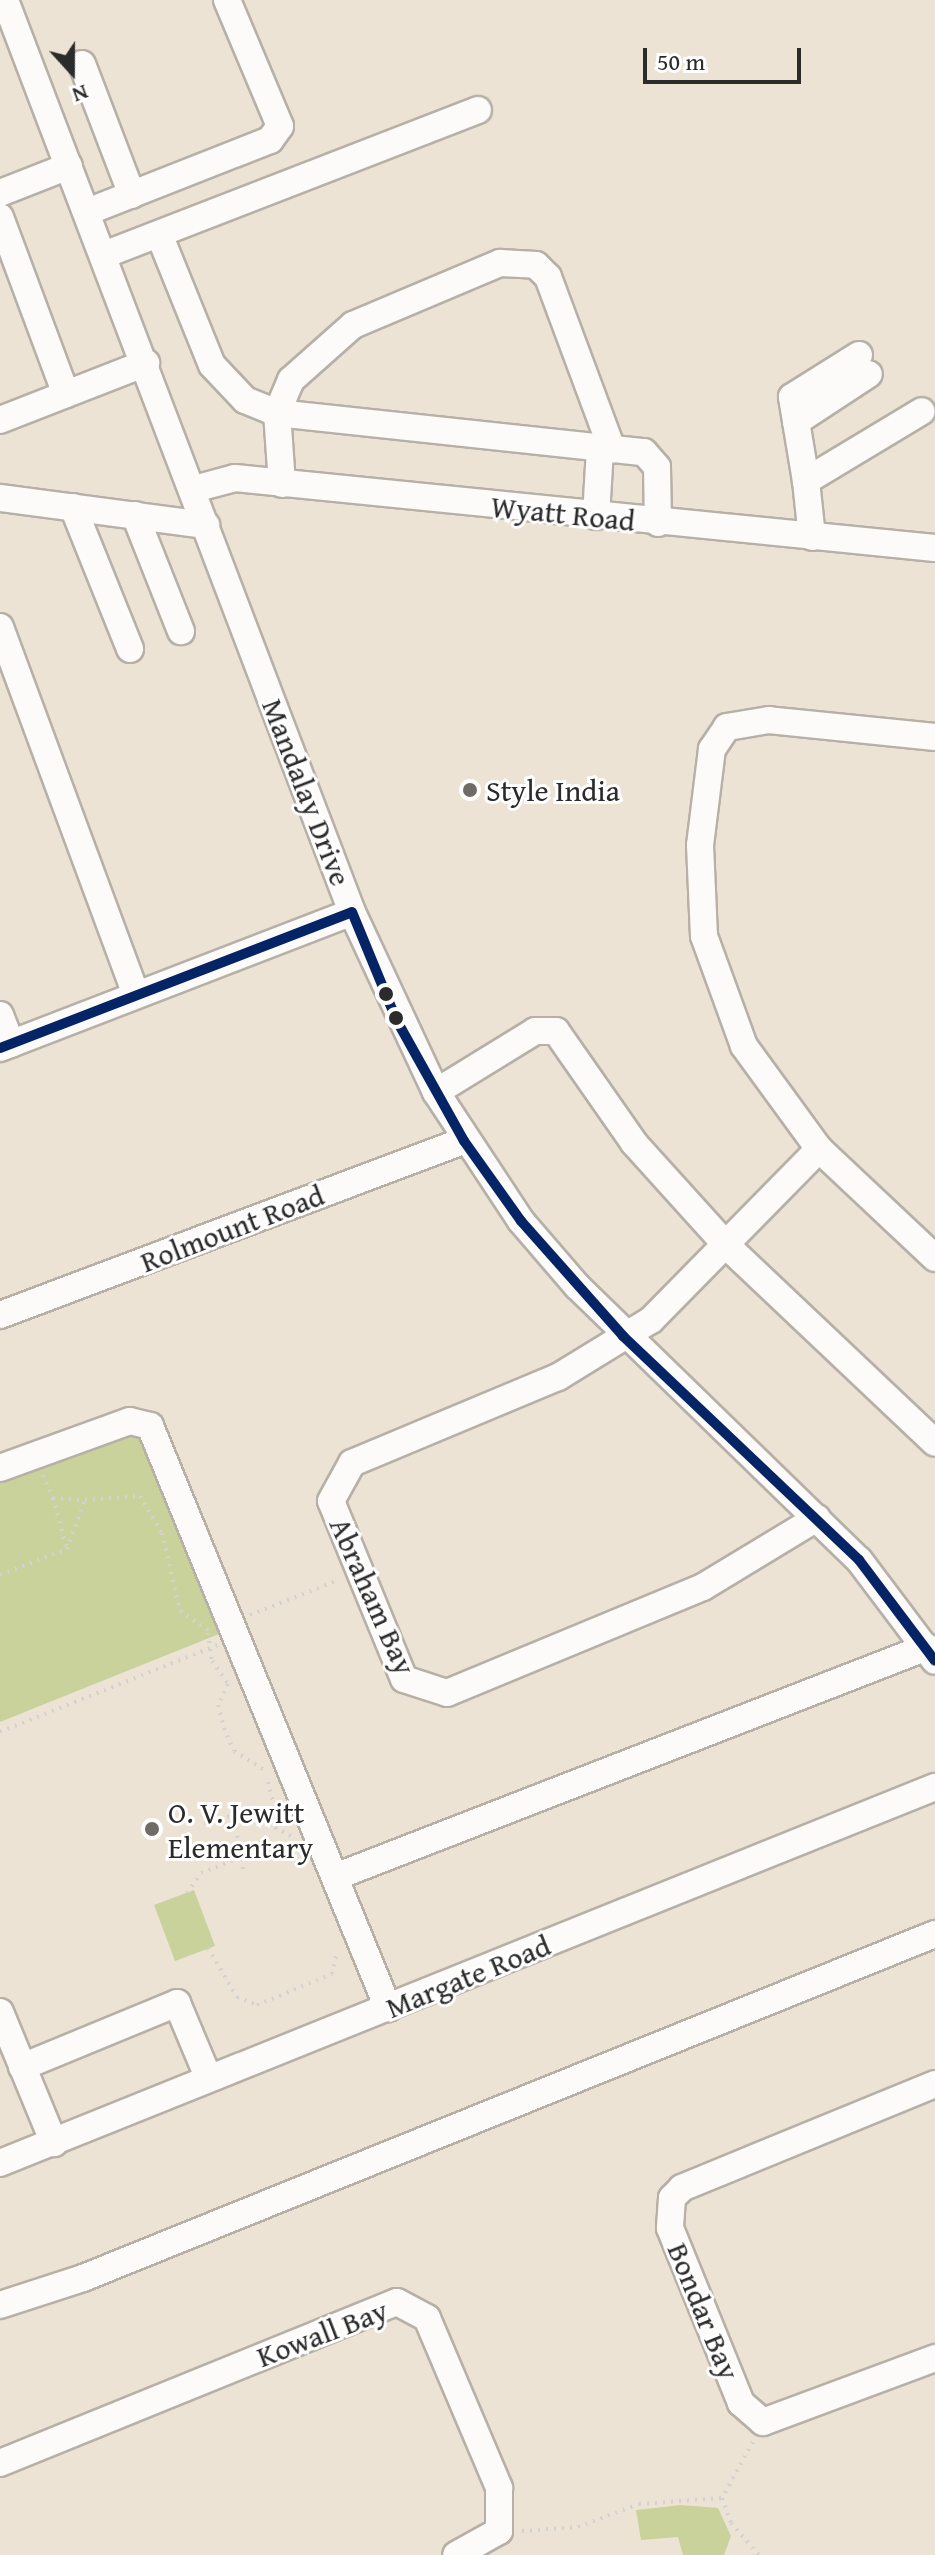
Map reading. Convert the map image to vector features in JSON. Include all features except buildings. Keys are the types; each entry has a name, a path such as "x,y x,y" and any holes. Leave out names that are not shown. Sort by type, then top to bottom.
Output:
{"street":[{"path":"87,212 270,140 280,126 227,0"},
{"name":"Mandalay Drive","path":"6,13 146,363 352,912 436,1092 464,1141 521,1221 623,1336 817,1518 892,1596 931,1654"},
{"path":"82,64 132,195"},
{"path":"104,255 478,110"},
{"path":"0,193 69,166"},
{"path":"0,217 66,394"},
{"path":"159,234 212,365 245,400 277,413 644,452 657,467 658,523"},
{"path":"282,484 277,413 291,380 353,325 500,263 523,262 548,277 606,449 596,516"},
{"path":"0,420 146,363"},
{"path":"812,537 792,397 864,364"},
{"path":"806,481 922,411"},
{"name":"Wyatt Road","path":"194,489 235,478 658,523 935,548"},
{"path":"0,498 206,525"},
{"path":"73,507 130,649"},
{"path":"135,515 181,631"},
{"path":"0,627 136,995"},
{"path":"935,737 743,721 727,727 712,749 700,845 704,936 744,1046 819,1149 935,1258"},
{"path":"0,1015 5,1046 352,912"},
{"path":"436,1092 535,1031 556,1031 634,1143 727,1246 935,1443"},
{"name":"Rolmount Road","path":"0,1315 464,1141"},
{"path":"623,1336 651,1320 819,1149"},
{"name":"Abraham Bay","path":"623,1336 558,1377 352,1463 331,1501 404,1679 447,1693 703,1587 817,1518"},
{"path":"0,1468 130,1421 150,1426 225,1630 335,1877 388,2008"},
{"path":"335,1877 931,1654"},
{"name":"Margate Road","path":"0,2163 935,1787"},
{"path":"0,2305 83,2278 935,1934"},
{"path":"22,2067 177,2003 209,2079"},
{"path":"0,2012 54,2143"},
{"name":"Bondar Bay","path":"763,2422 741,2403 670,2228 672,2198 935,2084"},
{"name":"Kowall Bay","path":"0,2463 397,2302 427,2318 443,2346 499,2488 499,2531"},
{"path":"763,2422 935,2358"},
{"path":"456,2555 499,2531"}],"path":[{"path":"35,1455 53,1498 67,1549"},
{"path":"53,1498 85,1500 124,1492 151,1505 176,1603 191,1624 225,1630"},
{"path":"0,1575 67,1549 85,1500"},
{"path":"0,1732 208,1649 225,1630 359,1571"},
{"path":"208,1649 225,1630"},
{"path":"208,1649 228,1684 218,1705 234,1751 265,1773 279,1825 297,1847"},
{"path":"204,1823 233,1812 279,1825"},
{"path":"233,1812 242,1838 239,1858 244,1875"},
{"path":"187,1893 201,1873 239,1858"},
{"path":"208,1948 237,1997 257,2005 332,1974 338,1967 335,1944"},
{"path":"759,2555 731,2523 722,2498 763,2422"},
{"path":"499,2531 578,2527 639,2504 722,2498"}],"green space":[{"path":"128,1430 145,1438 224,1632 0,1722 0,1481"},
{"path":"194,1890 215,1946 175,1961 154,1905"},
{"path":"681,2505 718,2508 731,2536 724,2555 683,2555 678,2537 641,2540 636,2510"}],"transit line":[{"path":"352,912 397,1021 464,1141 521,1221 623,1336 859,1560 935,1661"},
{"path":"0,1048 352,912"}],"place":[{"name":"Style India","path":"470,790"},
{"name":"O. V. Jewitt Elementary","path":"152,1829"}]}
